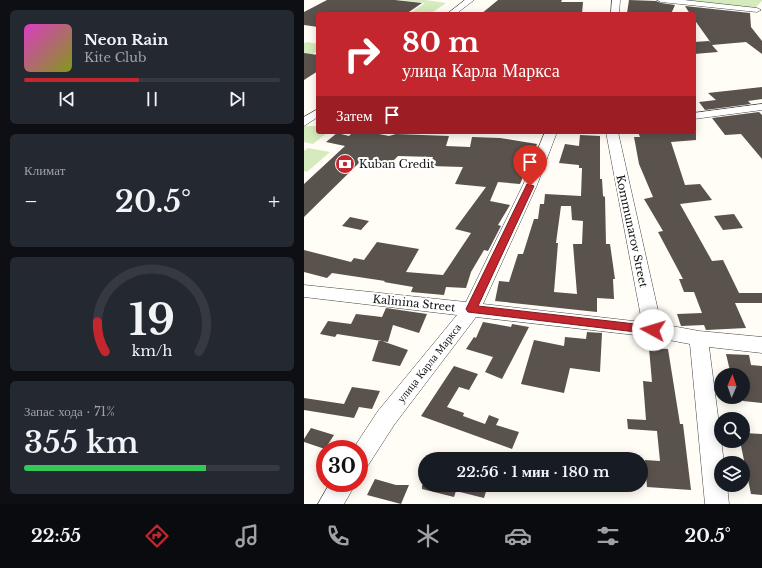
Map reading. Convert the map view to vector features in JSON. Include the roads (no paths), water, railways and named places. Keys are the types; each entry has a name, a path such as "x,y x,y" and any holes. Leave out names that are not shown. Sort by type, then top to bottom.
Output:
{"street":[{"path":"453,12 467,0"},
{"path":"615,12 616,0"},
{"path":"661,0 760,7 761,21"},
{"path":"696,116 762,107"},
{"path":"304,123 316,114"},
{"path":"304,123 316,124"},
{"name":"улица Карла Маркса","path":"368,445 386,418 472,309 530,186 550,134"},
{"name":"Kommunarov Street","path":"612,134 653,330"},
{"name":"Kalinina Street","path":"304,291 653,330 699,338 762,345"},
{"path":"699,338 717,504"},
{"path":"330,504 338,492"}],"place":[{"name":"Kuban Credit","path":"345,164"}]}
